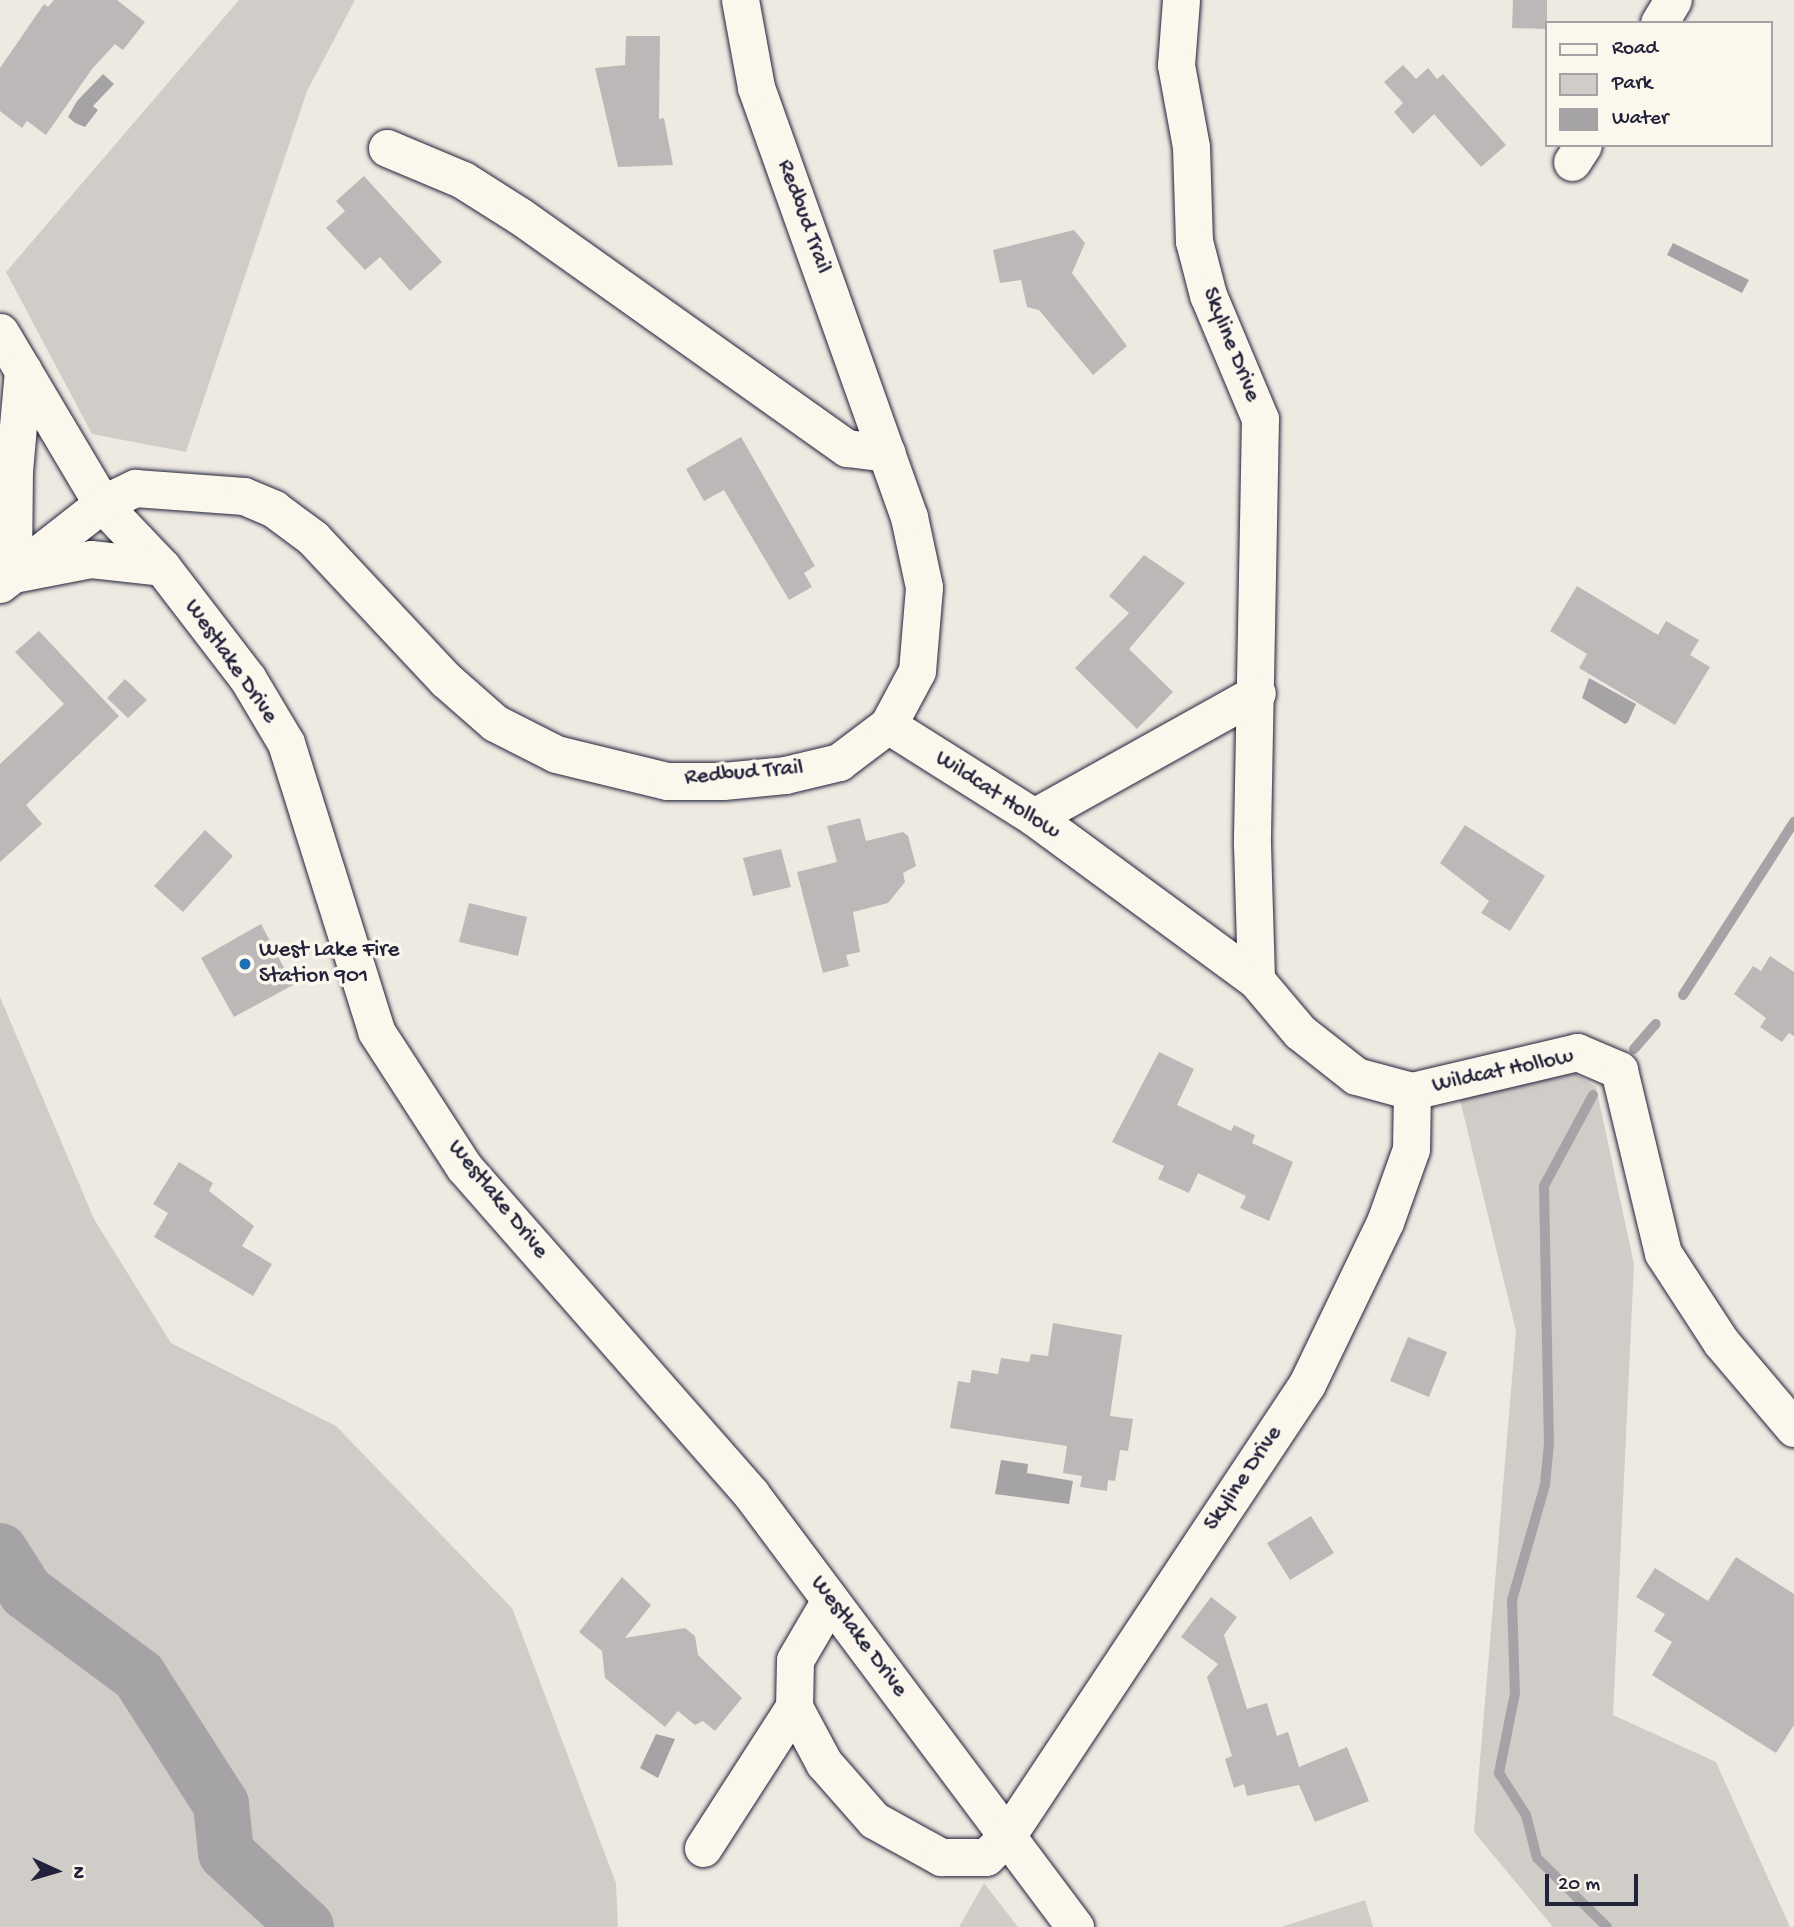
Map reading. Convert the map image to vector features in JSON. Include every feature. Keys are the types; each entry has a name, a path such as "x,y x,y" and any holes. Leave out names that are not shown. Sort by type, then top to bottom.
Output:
{"street":[{"name":"Redbud Trail","path":"7,579 102,504 135,488 167,488 244,496 274,509 313,538 446,680 495,723 556,754 618,773 667,781 785,775 838,762 888,725 917,671 924,587 909,517 756,87 740,0"},
{"name":"Skyline Drive","path":"1181,0 1176,65 1191,147 1194,241 1208,295 1260,418 1257,693 1252,844 1256,980"},
{"path":"1660,21 1673,0"},
{"path":"387,148 463,180 520,216 847,448 887,453"},
{"name":"Westlake Drive","path":"0,332 102,504 162,567 248,679 286,743 376,1031 464,1167 751,1494 1075,1927"},
{"path":"23,370 7,579 91,559 162,567"},
{"path":"1034,817 1257,693"},
{"name":"Wildcat Hollow","path":"888,725 1034,817 1256,980 1300,1032 1356,1076 1412,1091 1577,1052 1619,1070 1662,1253 1721,1342 1794,1428"},
{"name":"Skyline Drive","path":"794,1707 824,1763 874,1820 941,1857 986,1857 1007,1836 1307,1384 1393,1198 1411,1149 1412,1091"},
{"path":"703,1847 794,1707 795,1660 830,1600"}],"green space":[{"path":"239,0 355,0 307,91 186,452 92,434 6,272"},
{"path":"0,997 94,1219 171,1343 336,1426 512,1608 616,1883 618,1927 0,1927"},
{"path":"1570,1071 1596,1087 1634,1264 1613,1715 1716,1762 1790,1927 1553,1927 1474,1832 1516,1331 1460,1100"},
{"path":"984,1883 1018,1927 959,1927"},
{"path":"1365,1900 1373,1927 1281,1927"}],"water":[{"path":"103,74 114,84 93,106 98,110 85,127 75,123 68,117 77,101"},
{"path":"1673,243 1749,280 1742,293 1667,255"},
{"path":"1589,678 1636,704 1628,722 1625,724 1582,698"},
{"path":"1001,1460 1028,1464 1027,1473 1073,1481 1069,1504 995,1494"},
{"path":"656,1734 675,1739 658,1778 640,1768"}],"building":[{"path":"54,0 117,0 145,22 123,50 115,44 92,69 46,135 27,121 22,128 0,111 0,68 44,4 48,7"},
{"path":"1513,0 1547,0 1546,29 1512,28"},
{"path":"626,36 660,36 659,119 664,118 673,165 618,167 595,68 625,65"},
{"path":"1403,65 1416,79 1428,68 1437,79 1443,74 1506,145 1481,167 1434,114 1413,134 1394,112 1403,103 1384,82"},
{"path":"364,176 442,262 410,291 380,257 365,270 326,228 345,211 336,201"},
{"path":"1074,230 1085,243 1072,273 1127,346 1093,375 1039,310 1027,307 1021,280 1000,283 993,250"},
{"path":"741,437 815,566 804,573 812,587 789,600 724,490 704,501 686,469"},
{"path":"1144,555 1185,583 1129,649 1173,692 1137,729 1075,668 1129,613 1109,596"},
{"path":"1577,586 1658,635 1666,621 1699,640 1690,655 1710,667 1675,725 1579,668 1587,654 1550,631"},
{"path":"39,631 119,716 26,805 42,824 0,862 0,764 64,704 15,652"},
{"path":"125,679 147,700 128,718 107,698"},
{"path":"860,818 866,841 903,832 908,836 916,866 903,873 905,882 888,903 853,912 860,952 846,955 849,966 823,973 797,872 837,862 827,826"},
{"path":"1465,825 1545,876 1510,931 1481,913 1489,901 1440,863"},
{"path":"205,830 233,856 183,912 154,886"},
{"path":"781,849 791,887 753,896 743,858"},
{"path":"469,903 527,917 518,956 459,942"},
{"path":"261,924 293,985 234,1017 201,958"},
{"path":"1770,956 1794,972 1794,1036 1789,1033 1782,1042 1760,1027 1766,1018 1734,994 1753,966 1761,971"},
{"path":"1159,1052 1194,1069 1177,1105 1231,1131 1234,1125 1255,1135 1252,1143 1293,1162 1269,1221 1240,1208 1246,1196 1198,1173 1189,1193 1158,1179 1164,1166 1112,1142"},
{"path":"179,1162 213,1183 209,1191 254,1226 242,1246 272,1264 253,1296 154,1237 168,1213 153,1204"},
{"path":"1053,1323 1122,1335 1110,1416 1133,1419 1128,1451 1120,1450 1115,1481 1108,1480 1107,1491 1080,1487 1082,1476 1063,1473 1067,1446 950,1428 958,1381 970,1383 972,1370 998,1374 1001,1358 1029,1362 1031,1354 1048,1356"},
{"path":"1408,1337 1447,1352 1429,1397 1390,1381"},
{"path":"1311,1516 1334,1553 1290,1580 1267,1543"},
{"path":"1736,1557 1794,1594 1794,1725 1776,1753 1652,1675 1672,1642 1654,1631 1665,1614 1636,1597 1655,1568 1708,1601"},
{"path":"622,1577 651,1605 625,1638 685,1628 695,1636 698,1655 742,1698 715,1731 703,1721 695,1725 678,1711 665,1727 605,1678 602,1651 579,1632"},
{"path":"1211,1597 1237,1617 1224,1635 1247,1709 1267,1703 1277,1736 1288,1732 1299,1767 1347,1747 1369,1801 1315,1822 1299,1785 1247,1796 1244,1784 1234,1788 1225,1759 1232,1756 1207,1677 1218,1664 1181,1637"}],"waterway":[{"path":"1683,995 1794,822"},
{"path":"1634,1049 1656,1024"},
{"path":"1593,1095 1544,1186 1549,1443 1545,1485 1512,1600 1515,1693 1499,1773 1526,1815 1537,1858 1607,1927"},
{"path":"0,1551 26,1592 139,1676 221,1804 226,1853 306,1927"}],"place":[{"name":"West Lake Fire Station 901","path":"245,964"}]}
